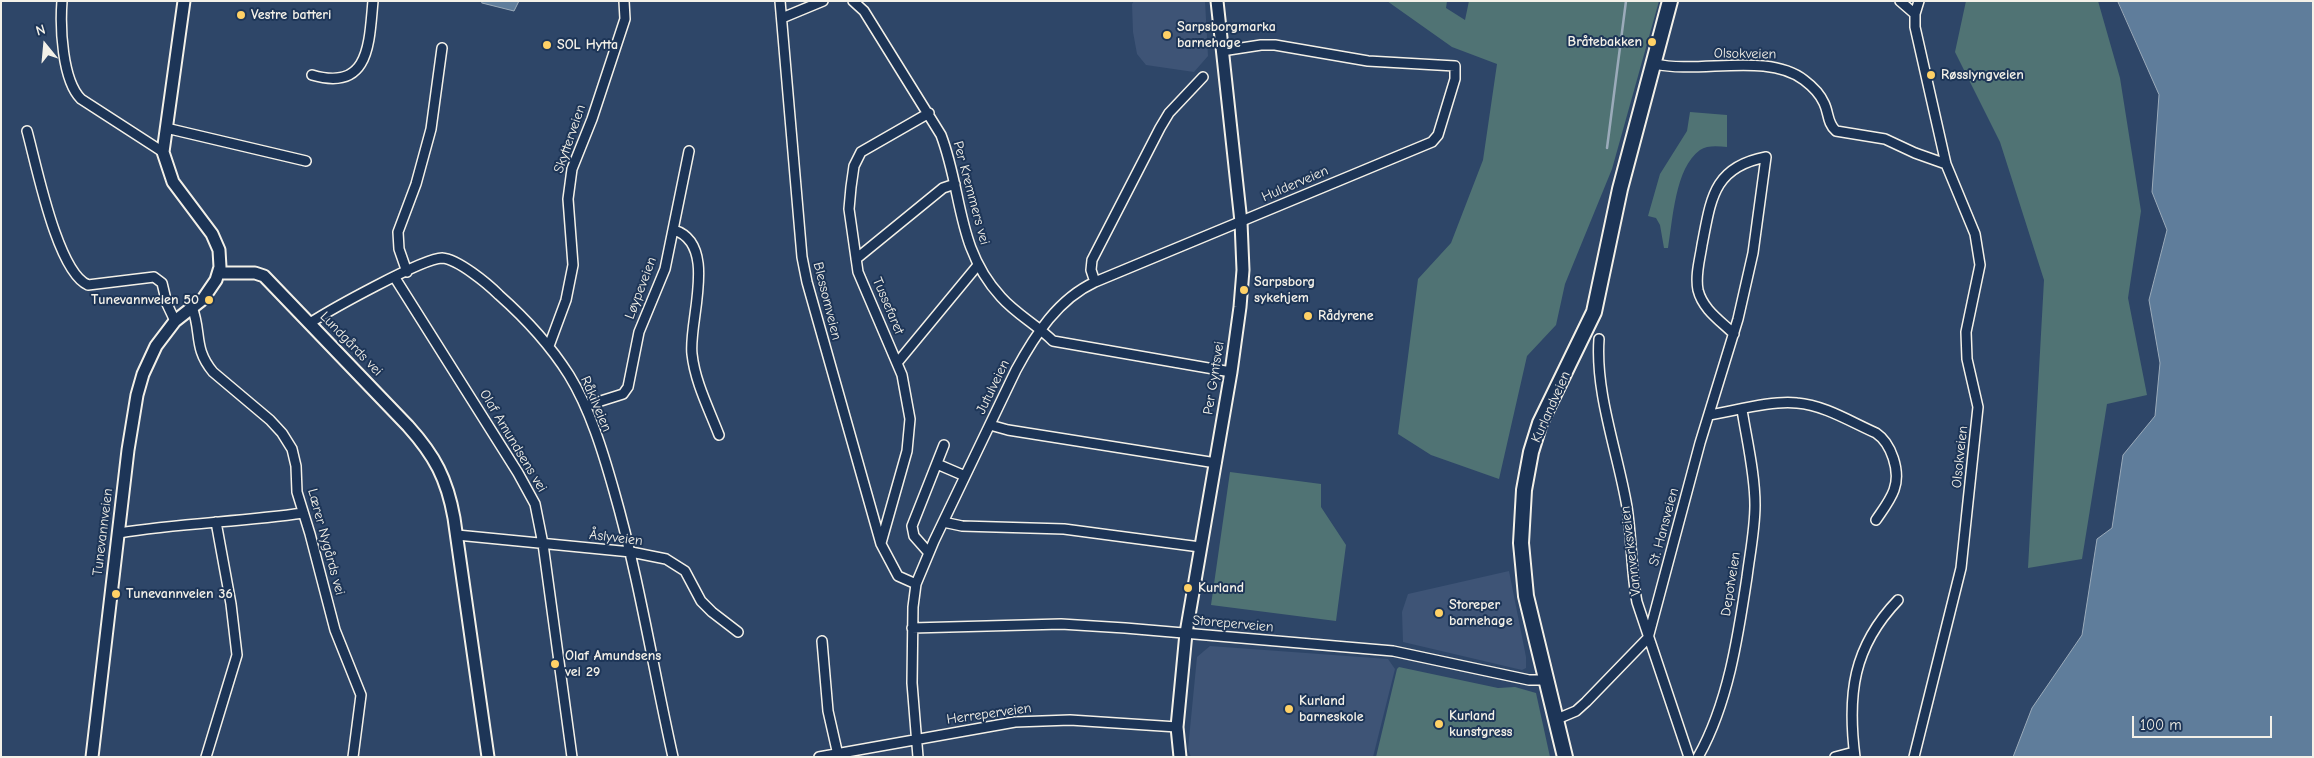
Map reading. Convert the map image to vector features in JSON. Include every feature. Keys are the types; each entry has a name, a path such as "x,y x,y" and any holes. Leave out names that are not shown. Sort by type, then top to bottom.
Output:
{"main road":[{"path":"1654,64 1670,1"},
{"name":"Kurlandveien","path":"1565,757 1526,596 1522,566 1521,528 1524,490 1531,452 1540,423 1594,312 1624,172 1654,64"}],"street":[{"path":"62,1 63,49 75,92 81,99 163,152"},
{"path":"184,1 163,152 173,182 205,224 216,244 221,258 219,273"},
{"path":"312,76 335,80 348,76 360,67 369,43 373,1"},
{"name":"Skytterveien","path":"549,346 566,300 574,265 568,199 572,169 592,119 625,19 624,1"},
{"name":"Blessomveien","path":"780,1 804,269 881,544 898,576 916,584"},
{"path":"782,18 823,1"},
{"name":"Per Kremmers vei","path":"853,1 864,11 928,113 944,143 955,184 964,232 978,265 1001,298 1053,341 1231,372"},
{"name":"Per Gyntsvei","path":"1180,757 1177,727 1186,633 1231,372 1242,279 1241,222 1217,1"},
{"path":"1900,1 1915,14"},
{"name":"Olsokveien","path":"1914,757 1961,568 1978,422 1978,401 1967,359 1967,323 1978,280 1980,256 1975,234 1946,164 1915,27 1915,14 1919,1"},
{"name":"Hulderveien","path":"1094,282 1432,142 1438,135 1456,79 1456,66 1368,61 1275,45 1261,45 1222,51"},
{"path":"407,272 399,249 398,232 416,184 431,129 442,48"},
{"name":"Olsokveien","path":"1654,64 1676,68 1766,66 1787,70 1806,81 1821,96 1831,126 1841,133 1885,139 1915,153 1946,164"},
{"path":"1094,282 1091,270 1092,260 1160,128 1169,113 1203,76"},
{"name":"Tussefaret","path":"881,544 910,436 908,399 897,363 862,283 856,258 849,209 856,161 866,149 928,113"},
{"path":"166,128 306,161"},
{"path":"27,131 49,216 68,262 80,280 88,285 154,277 162,283 167,304 174,321"},
{"name":"Løypeveien","path":"585,406 623,394 628,387 639,332 662,280 674,230 689,151"},
{"name":"St. Hansveien","path":"1557,719 1576,711 1648,638 1709,415 1734,334 1753,253 1766,157 1739,164 1732,169 1718,186 1709,212 1699,263 1697,281 1702,300 1709,310 1734,334"},
{"path":"856,258 944,188 955,184"},
{"path":"674,230 688,237 694,248 699,282 691,352 697,379 719,435"},
{"name":"Råkilveien","path":"310,323 329,311 407,272 430,261 443,258 458,264 494,290 549,346 569,374 585,406 607,468 631,552 673,757"},
{"path":"897,363 978,265"},
{"name":"Tunevannveien","path":"92,757 137,395 151,356 174,321 203,299 219,273"},
{"name":"Lundgårds vei","path":"219,273 255,273 264,276 375,391 430,452 447,486 457,536 488,757"},
{"name":"Olaf Amundsens vei","path":"395,278 524,483 534,504 543,544 572,757"},
{"name":"Jutulveien","path":"918,757 912,683 912,628 916,584 943,522 1016,370 1042,330 1067,298 1094,282"},
{"name":"Lærer Nygårds vei","path":"192,307 199,347 206,364 212,372 270,420 292,448 296,466 297,492 339,640 361,694 353,757"},
{"name":"Vannverksveien","path":"1599,339 1598,371 1627,508 1633,583 1648,638 1672,701 1689,757"},
{"path":"1709,415 1789,402 1809,405 1882,437 1891,452 1896,484 1892,495 1876,520"},
{"name":"Depotveien","path":"1698,757 1725,686 1738,631 1752,543 1754,490 1742,410"},
{"path":"990,425 1017,432 1216,463"},
{"path":"929,553 916,541 912,526 924,491 944,445"},
{"path":"937,464 965,476"},
{"path":"119,534 303,513"},
{"path":"206,757 237,655 231,604 216,522"},
{"path":"943,522 962,526 1064,529 1200,547"},
{"name":"Åslyveien","path":"457,536 631,552 666,560 681,566 701,601 738,632"},
{"path":"1835,757 1855,754 1851,710 1857,668 1866,644 1878,624 1898,600"},
{"name":"Storeperveien","path":"912,628 1061,624 1186,633 1393,652 1529,680 1547,680"},
{"path":"822,641 828,711 838,755"},
{"name":"Herreperveien","path":"819,757 838,755 916,738 1038,720 1177,727"}],"shaded area":[{"path":"483,1 519,1 514,11 482,3"},
{"path":"1134,1 1205,1 1208,56 1194,72 1146,65 1137,54 1133,32 1132,4"},
{"path":"2118,1 2313,1 2313,757 2013,757 2032,708 2082,635 2097,539 2112,528 2123,455 2155,416 2160,363 2149,300 2167,230 2152,192 2159,95"},
{"path":"1509,571 1526,657 1526,668 1522,670 1403,642 1402,612 1408,594"},
{"name":"Kurland barneskole","path":"1210,646 1388,659 1395,669 1373,757 1191,757 1188,749 1197,657"}],"green space":[{"path":"1387,1 1447,1 1446,8 1465,20 1469,1 1659,1 1612,169 1565,284 1556,325 1527,356 1499,479 1431,455 1398,434 1418,279 1451,243 1483,160 1497,64 1452,47"},
{"path":"1966,1 2098,1 2120,78 2141,211 2128,298 2147,395 2107,404 2082,559 2028,568 2044,280 2000,142 1955,52"},
{"path":"1690,112 1727,115 1727,147 1706,147 1700,150 1685,169 1676,195 1668,248 1664,248 1660,225 1656,218 1648,216 1660,174 1687,131"},
{"path":"1230,472 1321,484 1321,507 1346,545 1336,621 1211,605"},
{"name":"Kurland kunstgress","path":"1399,667 1498,688 1515,687 1536,693 1550,757 1376,757"}],"waterway":[{"path":"1607,148 1626,1"}],"place":[{"name":"Vestre batteri","path":"241,15"},
{"name":"Sarpsborgmarka barnehage","path":"1167,35"},
{"name":"Bråtebakken","path":"1652,42"},
{"name":"SOL Hytta","path":"547,45"},
{"name":"Røsslyngveien","path":"1931,75"},
{"name":"Sarpsborg sykehjem","path":"1244,290"},
{"name":"Tunevannveien 50","path":"209,300"},
{"name":"Rådyrene","path":"1308,316"},
{"name":"Kurland","path":"1188,588"},
{"name":"Tunevannveien 36","path":"116,594"},
{"name":"Storeper barnehage","path":"1439,613"},
{"name":"Olaf Amundsens vei 29","path":"555,664"},
{"name":"Kurland barneskole","path":"1289,709"},
{"name":"Kurland kunstgress","path":"1439,724"}]}
